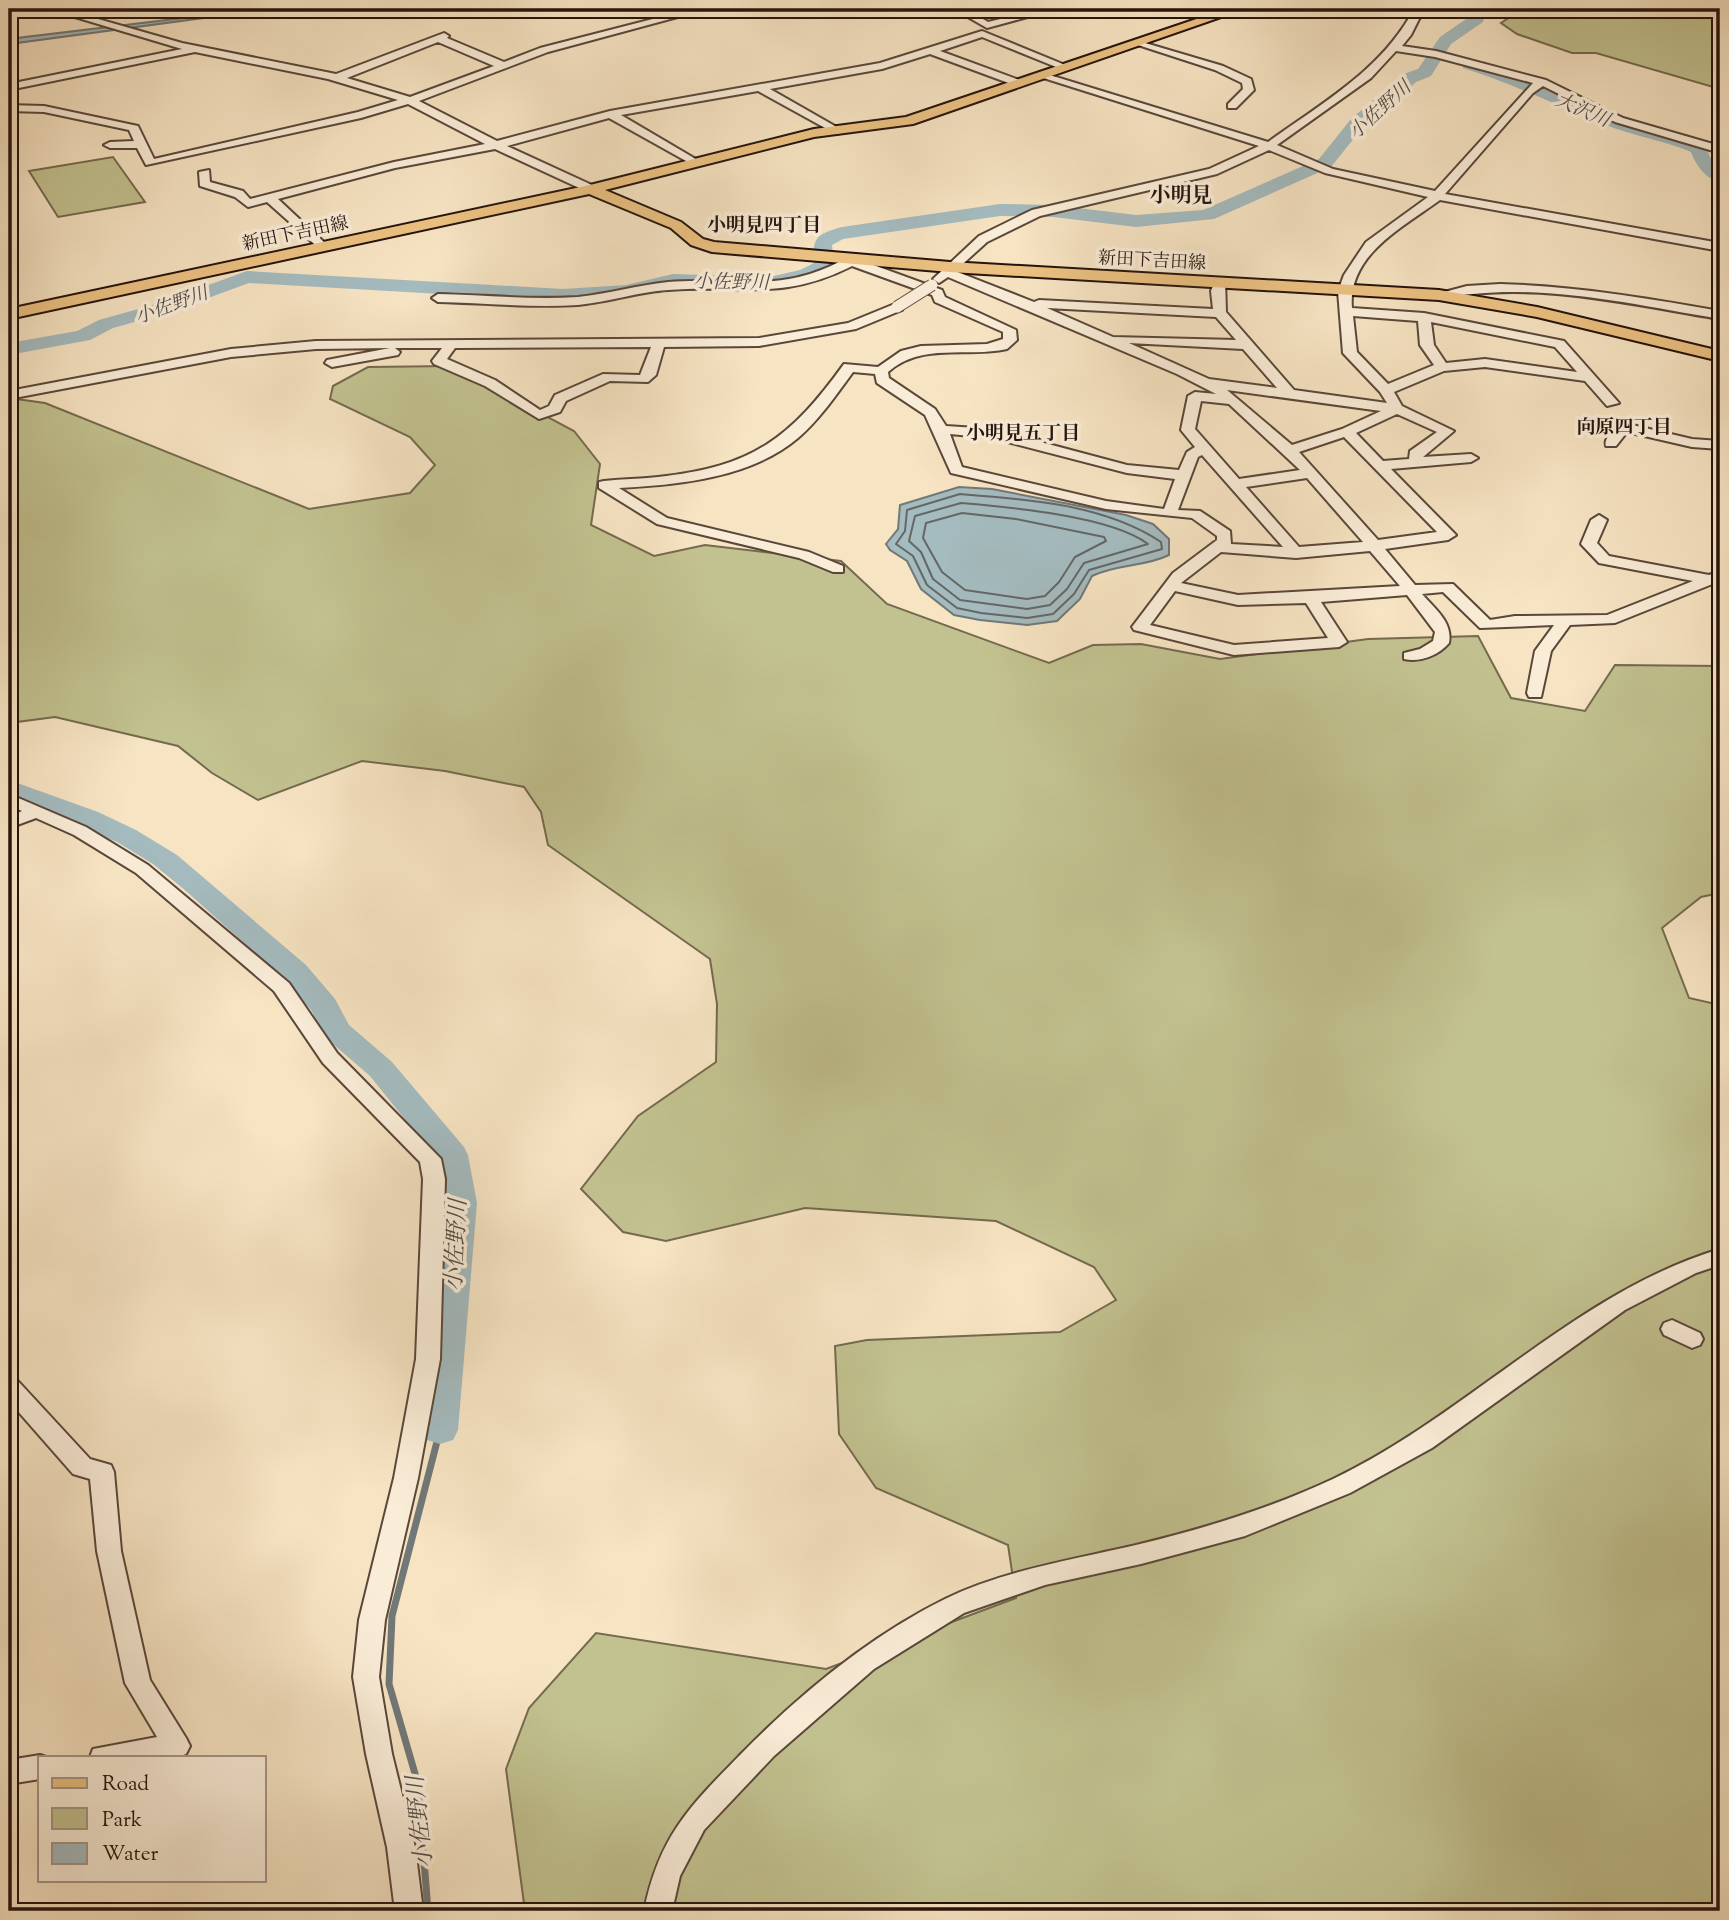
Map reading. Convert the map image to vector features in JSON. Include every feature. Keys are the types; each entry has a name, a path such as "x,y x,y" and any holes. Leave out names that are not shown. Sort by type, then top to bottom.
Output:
{"main road":[{"name":"新田下吉田線","path":"9,314 590,189 836,131 908,121 1238,9"},
{"name":"新田下吉田線","path":"590,189 668,221 697,242 712,247 948,270 1439,295 1537,312 1720,356"}],"street":[{"path":"52,9 198,49 336,78 409,100 590,189"},
{"path":"959,9 985,30 1065,67"},
{"path":"205,172 204,184 239,194 248,203 394,165 496,145 610,114 882,66 1052,9"},
{"path":"9,394 231,353 317,345 759,342 820,334 851,326 897,307 932,285 983,239 1008,224 1066,203 1213,172 1269,146 1367,76 1395,48 1412,25 1419,9"},
{"path":"9,108 44,109 134,128 150,163 284,135 440,91 500,65 579,40 680,15"},
{"path":"336,78 441,37 500,65"},
{"path":"1139,42 1219,68 1247,81 1250,90 1232,106"},
{"path":"1395,48 1436,54 1536,86 1619,120 1720,150"},
{"path":"9,87 198,49"},
{"path":"932,51 1018,83"},
{"path":"1039,75 1269,146 1329,171 1436,197 1720,247"},
{"path":"1396,409 1386,390 1350,353 1344,291 1360,257 1370,245 1436,197 1536,86"},
{"path":"760,88 836,131"},
{"path":"610,114 695,163"},
{"path":"110,145 143,144"},
{"path":"270,198 322,247"},
{"path":"438,298 575,301 621,296 667,286 774,288 818,278 848,260 937,293 940,299 1009,330 1010,340 1002,346 911,353 893,359 881,371"},
{"path":"948,270 1206,382 1233,401 1311,473 1376,545 1410,590 1439,622 1443,637 1435,648 1410,656"},
{"path":"1220,283 1217,291 1220,313 1290,395"},
{"path":"1439,295 1510,288 1621,299 1720,315"},
{"path":"1027,303 1220,313"},
{"path":"1346,312 1424,317 1559,344 1612,403"},
{"path":"1424,317 1427,345 1442,368"},
{"path":"1105,338 1250,345"},
{"path":"332,363 388,352 439,360 489,383 539,415 555,409 560,398 608,377 643,379 649,375 659,342"},
{"path":"439,360 452,343"},
{"path":"1386,390 1442,368 1485,363 1590,378"},
{"path":"838,569 804,555 662,521 604,485 668,480 754,460 780,446 803,428 849,368 881,371"},
{"path":"881,371 882,380 926,408 941,430 954,468 962,473 1106,505 1168,514 1195,514 1214,524 1227,538 1188,566 1170,585 1140,627 1234,650 1339,642 1311,598"},
{"path":"1206,382 1396,409 1447,431 1415,454 1418,462"},
{"path":"1233,401 1195,396 1188,430 1296,553"},
{"path":"1288,451 1347,432 1396,409"},
{"path":"1611,443 1624,428 1692,443 1720,444"},
{"path":"941,430 972,429 1016,436 1124,468 1182,475"},
{"path":"1218,547 1260,554 1296,553 1448,535 1347,432"},
{"path":"1168,514 1192,455 1203,448"},
{"path":"1382,465 1471,458"},
{"path":"1234,484 1311,473"},
{"path":"1599,520 1589,544 1604,560 1716,578"},
{"path":"1170,585 1238,600 1311,598 1447,587 1486,625 1516,621 1608,620 1716,578"},
{"path":"1535,693 1543,651 1565,621"},
{"path":"9,799 80,831 142,869 282,987 295,1012 330,1062 430,1159 434,1179 428,1359 406,1478 372,1620 366,1677 379,1754 401,1847 410,1911"},
{"path":"9,823 38,811"},
{"path":"658,1911 666,1874 694,1821 765,1748 865,1661 955,1606 1044,1575 1141,1554 1245,1526 1341,1486 1424,1441 1617,1304 1688,1267 1720,1257"},
{"path":"9,1386 82,1467 102,1472 109,1551 138,1683 177,1746 110,1756"},
{"path":"9,1772 38,1767"}],"green space":[{"path":"1522,9 1720,9 1720,89 1596,53 1572,53 1517,34 1501,23"},
{"path":"113,157 145,202 58,217 29,171"},
{"path":"452,366 574,431 600,464 591,525 654,556 705,545 841,561 887,604 1049,663 1093,645 1141,644 1220,659 1368,639 1478,636 1511,698 1585,711 1615,665 1720,666 1720,893 1701,897 1662,928 1689,998 1720,1005 1720,1911 525,1911 506,1769 529,1708 596,1633 826,1669 1016,1598 1008,1545 876,1488 839,1434 835,1346 867,1340 1060,1332 1116,1300 1094,1267 996,1221 805,1208 666,1241 623,1232 581,1189 638,1116 716,1062 717,1004 710,959 548,845 541,812 524,787 445,771 362,761 258,800 212,773 178,746 55,717 9,723 9,398 45,403 309,509 410,493 435,465 410,437 330,399 333,386 368,367"}],"water":[{"path":"271,9 9,44 9,39"},
{"path":"959,487 992,489 1126,515 1153,524 1169,539 1169,555 1092,576 1080,599 1057,621 1027,625 954,615 921,589 907,561 890,550 886,544 898,529 900,505"}],"waterway":[{"name":"小佐野川","path":"9,349 83,336 106,324 163,308 247,277 287,277 369,286 563,295 626,291 673,280 769,283 806,275 824,265 822,244 842,233 864,232 1000,210 1053,211 1136,221 1207,215 1325,163 1357,123 1410,78 1425,72 1446,41 1477,19 1478,9"},
{"name":"大沢川","path":"1469,65 1504,75 1613,122 1665,135 1699,149 1704,163 1720,177"},
{"name":"小佐野川","path":"9,788 69,810 127,836 163,858 196,885 295,972 324,1006 337,1031 381,1069 452,1155 460,1203 440,1430"},
{"name":"小佐野川","path":"428,1911 418,1784 389,1684 392,1616 440,1430"}],"district":[{"name":"小明見","path":"1181,195"},
{"name":"小明見四丁目","path":"764,224"},
{"name":"向原四丁目","path":"1624,426"},
{"name":"小明見五丁目","path":"1023,432"}]}
